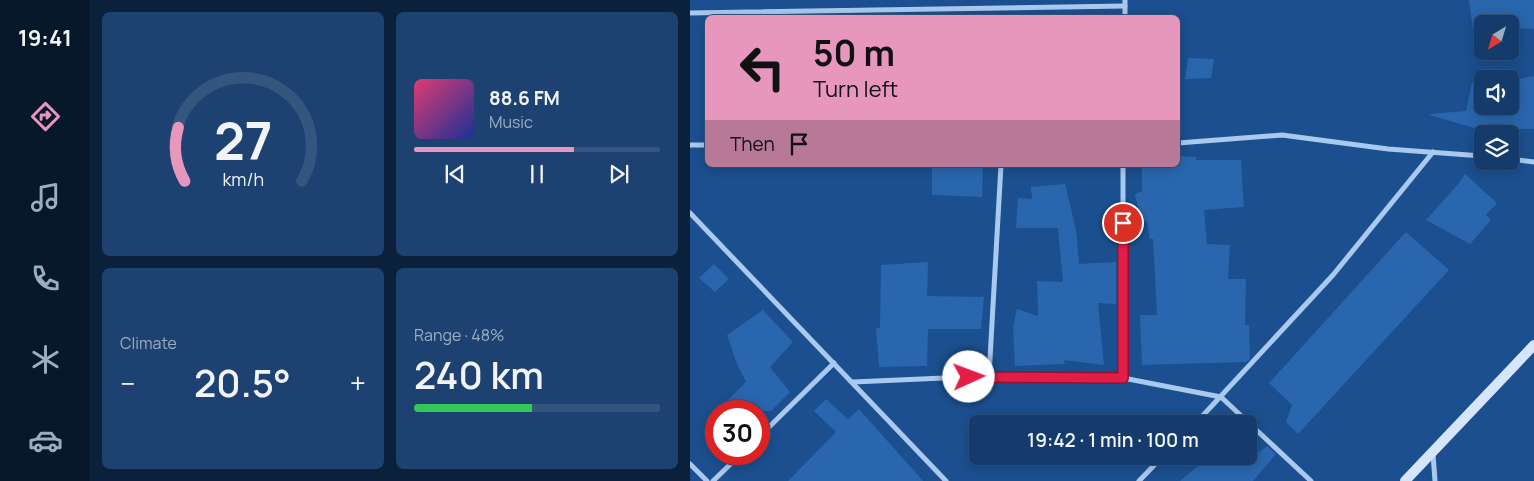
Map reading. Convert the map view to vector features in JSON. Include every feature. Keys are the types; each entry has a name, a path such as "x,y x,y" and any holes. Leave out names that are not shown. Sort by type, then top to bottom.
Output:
{"street":[{"path":"690,13 1125,3"},
{"path":"1180,143 1282,135 1388,149 1474,155"},
{"path":"690,145 705,145"},
{"path":"1204,415 1333,275 1433,152"},
{"path":"1519,160 1534,162"},
{"path":"988,376 1001,167"},
{"path":"1123,378 1124,167"},
{"path":"690,214 946,481"},
{"path":"1405,481 1534,345"},
{"path":"770,426 834,363"},
{"path":"853,382 988,376 1123,378 1221,397 1311,481"},
{"path":"1433,451 1435,481"},
{"path":"690,464 707,481"},
{"path":"713,481 730,465"},
{"path":"1139,481 1154,465"}],"building":[{"path":"1469,0 1534,0 1534,29 1519,28 1519,15 1474,15 1473,30"},
{"path":"1188,58 1214,59 1211,78 1185,79"},
{"path":"1534,76 1534,129 1519,129 1519,125 1474,125 1474,128 1430,115 1466,111 1472,82 1474,82 1474,115 1519,115 1519,79"},
{"path":"1180,156 1196,157 1196,160 1241,160 1244,207 1204,210 1207,244 1230,245 1228,279 1246,279 1245,325 1249,325 1250,359 1246,362 1142,365 1140,315 1157,315 1153,239 1150,239 1147,221 1141,222 1135,194 1142,191 1142,167 1180,167"},
{"path":"932,167 983,167 982,197 932,195"},
{"path":"1465,174 1497,203 1486,215 1491,220 1470,244 1426,220"},
{"path":"1065,184 1076,230 1079,264 1116,262 1116,304 1098,303 1104,365 1064,360 1065,364 1015,366 1013,327 1017,309 1038,316 1037,281 1063,282 1058,228 1016,228 1018,198 1032,199 1031,187"},
{"path":"1406,232 1449,270 1298,434 1286,422 1292,405 1269,383"},
{"path":"928,262 927,296 984,297 981,329 928,329 927,366 879,367 876,328 880,328 881,265"},
{"path":"714,264 729,279 715,292 699,278"},
{"path":"763,310 793,342 770,367 790,392 771,411 770,400 728,400 746,382 737,364 727,335"},
{"path":"826,399 848,419 859,409 923,481 788,481 836,432 814,411"},
{"path":"1267,446 1276,454 1253,481 1180,481 1199,465 1257,465 1257,453"}],"route":[{"path":"969,377 1123,378 1123,223"}]}
